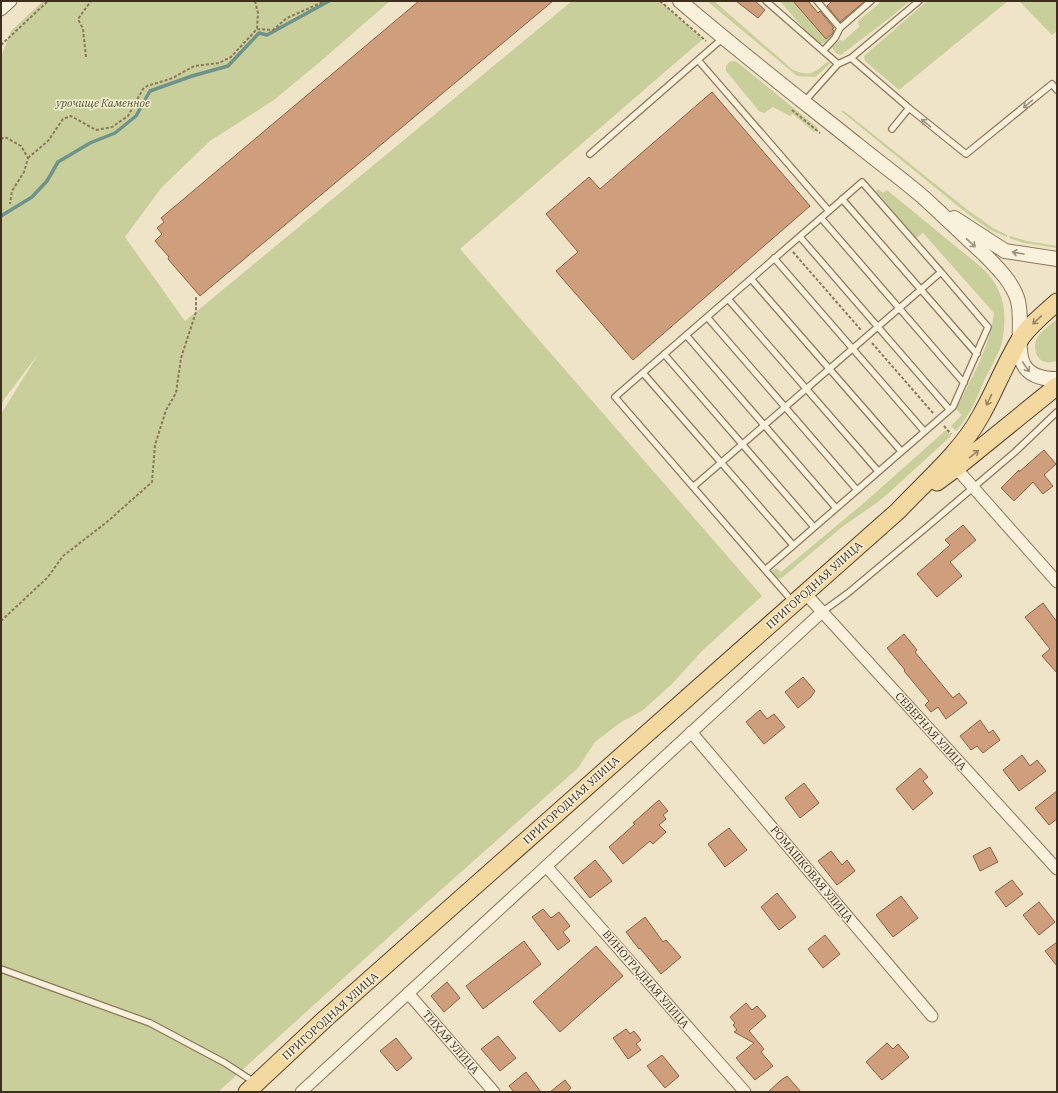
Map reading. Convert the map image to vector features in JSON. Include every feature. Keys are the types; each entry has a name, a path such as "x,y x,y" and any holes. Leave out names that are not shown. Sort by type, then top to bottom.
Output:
{"main road":[{"name":"ПРИГОРОДНАЯ УЛИЦА","path":"252,1088 332,1013 898,511 961,446 980,418 1019,340 1035,322 1057,302"},
{"name":"ПРИГОРОДНАЯ УЛИЦА","path":"898,511 956,468 1057,386"}],"street":[{"path":"680,1 922,197 995,265 1008,280 1018,301 1020,319 1020,354 1024,366 1032,374 1042,378 1057,379"},
{"path":"922,197 1004,251 1057,259"},
{"path":"956,468 1057,582"},
{"name":"СЕВЕРНАЯ УЛИЦА","path":"799,598 822,612 1057,869"},
{"path":"301,1092 822,612"},
{"name":"РОМАШКОВАЯ УЛИЦА","path":"691,732 932,1016"},
{"name":"ВИНОГРАДНАЯ УЛИЦА","path":"546,866 745,1092"},
{"name":"ТИХАЯ УЛИЦА","path":"408,993 494,1092"}],"lane":[{"path":"766,1 838,64"},
{"path":"819,1 840,28"},
{"path":"823,51 835,38 840,28 871,1"},
{"path":"804,102 838,64 850,58 919,1"},
{"path":"590,154 724,38"},
{"path":"850,58 966,154 1057,80"},
{"path":"698,60 829,211"},
{"path":"1052,84 1057,90"},
{"path":"892,129 909,108"},
{"path":"765,570 953,407 988,327 862,182 615,397 765,570 799,598"},
{"path":"842,199 977,354"},
{"path":"821,218 964,383"},
{"path":"800,237 950,409"},
{"path":"774,258 924,431"},
{"path":"693,487 941,272"},
{"path":"751,279 901,452"},
{"path":"728,299 878,472"},
{"path":"707,317 857,490"},
{"path":"686,335 836,508"},
{"path":"664,354 814,527"},
{"path":"643,373 793,545"},
{"path":"822,612 848,593 1015,452 1057,412"},
{"path":"1,969 150,1023 225,1063 252,1088"}],"path":[{"path":"1,45 48,1"},
{"path":"86,57 83,29 78,19 91,1"},
{"path":"10,204 12,191 24,172 28,158 48,141 63,119 70,116 96,130 112,127 128,116 143,89 147,86 174,78 194,66 219,63 231,57 257,29 258,13 255,1"},
{"path":"257,29 273,30 287,18 325,1"},
{"path":"1,139 5,137 21,146 28,158"},
{"path":"788,246 961,446"},
{"path":"1,621 48,577 63,556 107,522 152,482 155,445 166,410 176,393 182,358 196,312 196,297"}],"green space":[{"name":"урочище Каменное","path":"43,1 390,1 274,100 210,141 162,187 125,237 185,321 572,1 660,1 703,39 460,249 762,596 701,652 672,684 642,711 621,722 595,742 578,768 218,1092 1,1092 1,414 39,353 5,398 1,406 1,57 11,31"},
{"path":"707,1 714,1 793,70 802,73 811,73 828,62 830,63 829,65 815,77 797,76"},
{"path":"780,1 793,1 826,39 834,31 835,33 824,43 816,43"},
{"path":"882,1 910,1 841,55 835,52 832,47 840,40 843,41 859,27 858,21"},
{"path":"927,1 1008,1 899,90 865,61 864,56"},
{"path":"1019,1 1057,1 1057,31 1052,35"},
{"path":"729,62 737,62 818,128 814,132 793,114 790,116 773,107 764,113 759,111 726,71 726,66"},
{"path":"841,111 844,111 969,211 993,228 1007,235 1007,237 990,230 964,211"},
{"path":"878,189 883,193 887,190 981,267 995,283 1002,301 1004,311 1004,331 1001,347 972,407 965,420 956,431 951,426 962,415 956,409 974,374 984,350 992,326 994,313 923,233 916,238 876,191"},
{"path":"1010,236 1027,241 1057,246 1057,248 1024,243 1009,238"},
{"path":"1057,319 1057,361 1045,362 1037,355 1035,348 1036,341 1041,333"},
{"path":"946,430 951,436 892,490 878,502 842,527 783,577 775,579 770,573 776,568 781,572 865,502"}],"building":[{"path":"419,1 553,1 200,296 168,259 169,257 155,241 162,234 157,228 164,222 161,218"},
{"path":"736,1 755,1 765,10 758,18"},
{"path":"793,1 808,1 818,13 820,11 834,28 832,29 834,31 833,33 826,39"},
{"path":"832,1 865,1 840,22 827,6"},
{"path":"712,92 810,206 633,360 556,271 578,252 546,214 589,177 600,189"},
{"path":"1044,450 1056,464 1044,475 1053,486 1043,494 1033,482 1014,501 1001,488 1019,470 1019,472"},
{"path":"963,525 976,540 950,562 962,576 937,597 917,574 950,545 945,540"},
{"path":"1043,603 1057,622 1057,673 1042,656 1050,649 1025,617"},
{"path":"904,634 917,650 915,652 953,698 959,693 967,703 946,719 938,707 931,712 925,705 929,701 887,648"},
{"path":"803,677 815,691 811,697 798,708 785,692"},
{"path":"760,710 767,719 774,714 785,727 764,744 746,722"},
{"path":"980,720 989,733 993,730 1000,740 983,753 977,746 971,750 960,736"},
{"path":"1022,755 1030,766 1037,760 1046,771 1019,791 1003,770"},
{"path":"920,768 928,777 923,781 933,793 913,810 896,789"},
{"path":"804,783 819,803 800,818 785,798"},
{"path":"1057,791 1057,819 1049,825 1035,808"},
{"path":"659,800 668,811 663,815 666,819 659,825 666,832 653,844 650,841 623,864 609,847"},
{"path":"729,828 747,850 725,867 708,844"},
{"path":"990,847 998,862 980,871 973,856"},
{"path":"831,851 842,865 847,860 855,871 837,885 818,861"},
{"path":"595,860 612,881 590,898 574,878"},
{"path":"1012,880 1023,894 1006,907 995,892"},
{"path":"777,893 796,917 779,930 761,907"},
{"path":"901,896 918,918 893,937 876,915"},
{"path":"1039,902 1055,922 1039,935 1023,915"},
{"path":"543,909 551,918 559,912 570,926 563,932 570,941 558,950 532,917"},
{"path":"645,917 663,942 666,940 681,957 661,974 626,932"},
{"path":"825,935 840,954 823,968 808,949"},
{"path":"524,941 541,964 483,1009 466,986"},
{"path":"1057,942 1057,966 1045,951"},
{"path":"596,946 623,976 560,1032 533,1002"},
{"path":"447,982 460,998 444,1012 431,996"},
{"path":"746,1003 752,1010 757,1006 766,1016 749,1031 764,1049 761,1052 773,1066 755,1080 736,1058 754,1043 734,1032 737,1030 733,1025 735,1023 730,1017"},
{"path":"626,1029 630,1034 634,1031 641,1040 636,1044 641,1050 628,1059 613,1038"},
{"path":"498,1036 516,1058 500,1071 481,1049"},
{"path":"396,1038 412,1058 397,1071 380,1051"},
{"path":"887,1043 893,1049 898,1044 909,1057 882,1080 866,1062"},
{"path":"662,1055 679,1076 665,1088 647,1066"},
{"path":"526,1072 541,1092 514,1092 509,1086"},
{"path":"787,1076 801,1092 768,1092 780,1081"},
{"path":"565,1080 571,1088 567,1092 550,1092"}],"waterway":[{"path":"1,216 32,197 47,181 58,162 90,143 115,133 136,116 150,91 192,76 228,66 259,33 267,35 329,1"}]}
